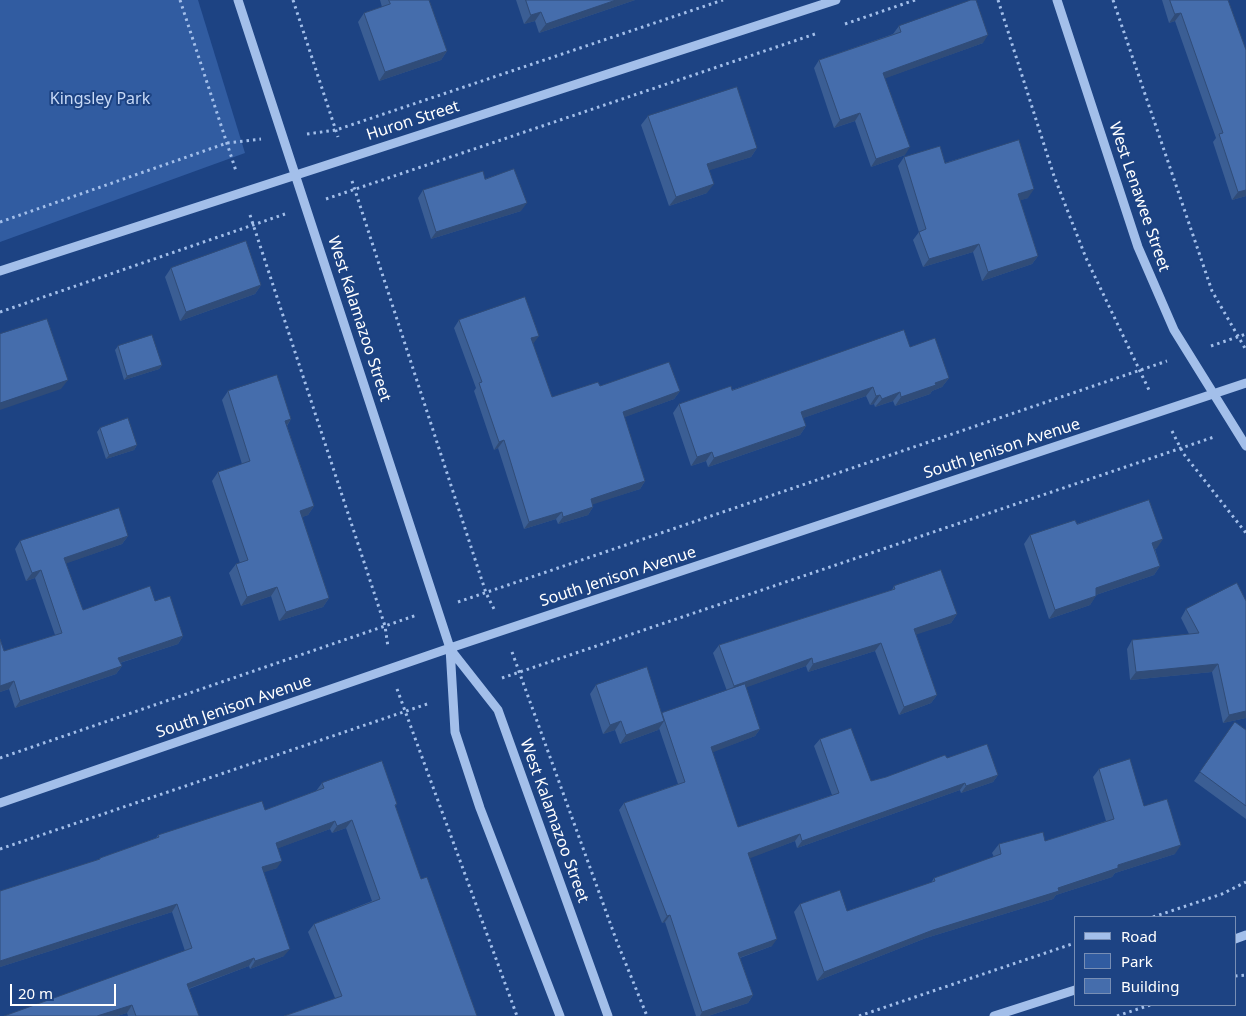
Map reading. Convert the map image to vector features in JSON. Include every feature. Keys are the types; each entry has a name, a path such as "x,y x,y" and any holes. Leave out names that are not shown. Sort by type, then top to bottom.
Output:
{"street":[{"name":"West Kalamazoo Street","path":"238,0 450,648 455,732 480,808 560,1016"},
{"name":"Huron Street","path":"0,270 836,0"},
{"name":"West Lenawee Street","path":"1057,0 1138,247 1174,330 1246,446"},
{"name":"South Jenison Avenue","path":"0,803 450,648 1246,383"},
{"name":"West Kalamazoo Street","path":"450,648 498,710 608,1016"},
{"path":"994,1016 1074,990"}],"path":[{"path":"180,0 385,626 391,669 404,712 517,1016"},
{"path":"293,0 486,593 504,631 617,942 646,1016"},
{"path":"0,222 227,143 336,130 723,0"},
{"path":"840,25 915,0"},
{"path":"998,0 1054,176 1086,258 1139,370 1181,448 1246,533"},
{"path":"1113,0 1212,291 1246,350"},
{"path":"0,312 254,226 355,189 822,32"},
{"path":"0,758 1246,334"},
{"path":"479,686 1236,429"},
{"path":"0,849 453,695"},
{"path":"1155,916 1222,894 1246,882"},
{"path":"859,1016 1074,943"},
{"path":"1117,1016 1147,1006"}],"green space":[{"name":"Kingsley Park","path":"0,0 198,0 245,153 0,242"}],"building":[{"path":"389,0 429,0 447,51 385,72 364,13 390,4"},
{"path":"526,0 616,0 546,24 541,12 531,15"},
{"path":"971,0 976,0 988,35 883,73 910,147 876,159 860,113 840,120 819,60 901,32 899,26"},
{"path":"1170,0 1228,0 1246,50 1246,190 1238,192 1219,134 1223,133 1181,13 1175,14"},
{"path":"737,87 757,148 707,164 714,184 676,197 648,116"},
{"path":"1019,140 1034,189 1018,194 1038,256 988,272 979,244 929,259 919,232 926,229 904,157 940,146 945,163"},
{"path":"514,169 527,203 436,232 423,190 483,171 485,179"},
{"path":"246,241 261,285 186,312 171,268"},
{"path":"525,297 539,336 531,338 552,397 598,382 600,386 669,362 680,391 623,412 645,481 591,499 593,507 563,517 562,512 529,522 504,440 499,442 479,383 482,382 459,320"},
{"path":"47,319 68,380 0,403 0,334"},
{"path":"904,330 910,347 935,338 949,378 935,383 936,385 901,397 900,392 882,399 880,395 876,396 873,387 801,412 806,426 714,458 712,452 697,457 679,404 731,386 732,390"},
{"path":"152,335 162,365 127,376 118,346"},
{"path":"277,375 291,419 285,421 314,506 300,511 329,598 286,612 277,587 247,597 236,564 248,560 218,472 250,461 228,391"},
{"path":"128,418 137,445 109,455 100,428"},
{"path":"1149,500 1163,539 1152,543 1160,566 1096,588 1096,596 1055,610 1030,535 1075,520 1077,524"},
{"path":"119,508 128,536 64,558 83,610 150,586 155,601 170,596 183,636 118,658 122,666 20,701 14,681 0,686 0,639 4,651 62,633 41,570 32,573 20,541"},
{"path":"941,570 957,614 914,629 937,695 904,707 881,643 813,664 812,658 734,686 719,645 895,589 894,586"},
{"path":"1237,583 1246,601 1246,711 1229,715 1218,664 1136,672 1132,640 1199,633 1186,609"},
{"path":"647,667 664,721 626,735 621,721 610,725 596,685"},
{"path":"745,684 760,729 711,747 738,827 839,793 820,739 851,728 871,781 945,755 947,758 987,744 998,775 966,786 965,783 802,841 800,834 748,853 777,939 738,953 753,995 702,1012 670,915 667,916 624,803 685,782 662,713"},
{"path":"1235,722 1246,730 1246,806 1200,772"},
{"path":"1130,759 1144,806 1167,799 1181,845 1118,865 1118,868 1058,888 1059,891 933,930 824,972 800,904 840,890 847,911 935,881 934,878 1001,854 999,844 1043,832 1045,841 1114,819 1099,769"},
{"path":"382,761 421,879 427,877 477,1016 284,1016 342,996 314,924 380,899 352,820 337,826 335,821 276,843 282,861 262,867 290,949 255,961 254,958 187,984 199,1016 136,1016 132,1005 97,1016 4,1016 192,948 177,904 0,961 0,891 100,859 159,837 158,835 262,801 265,810 324,788 322,783"}]}
